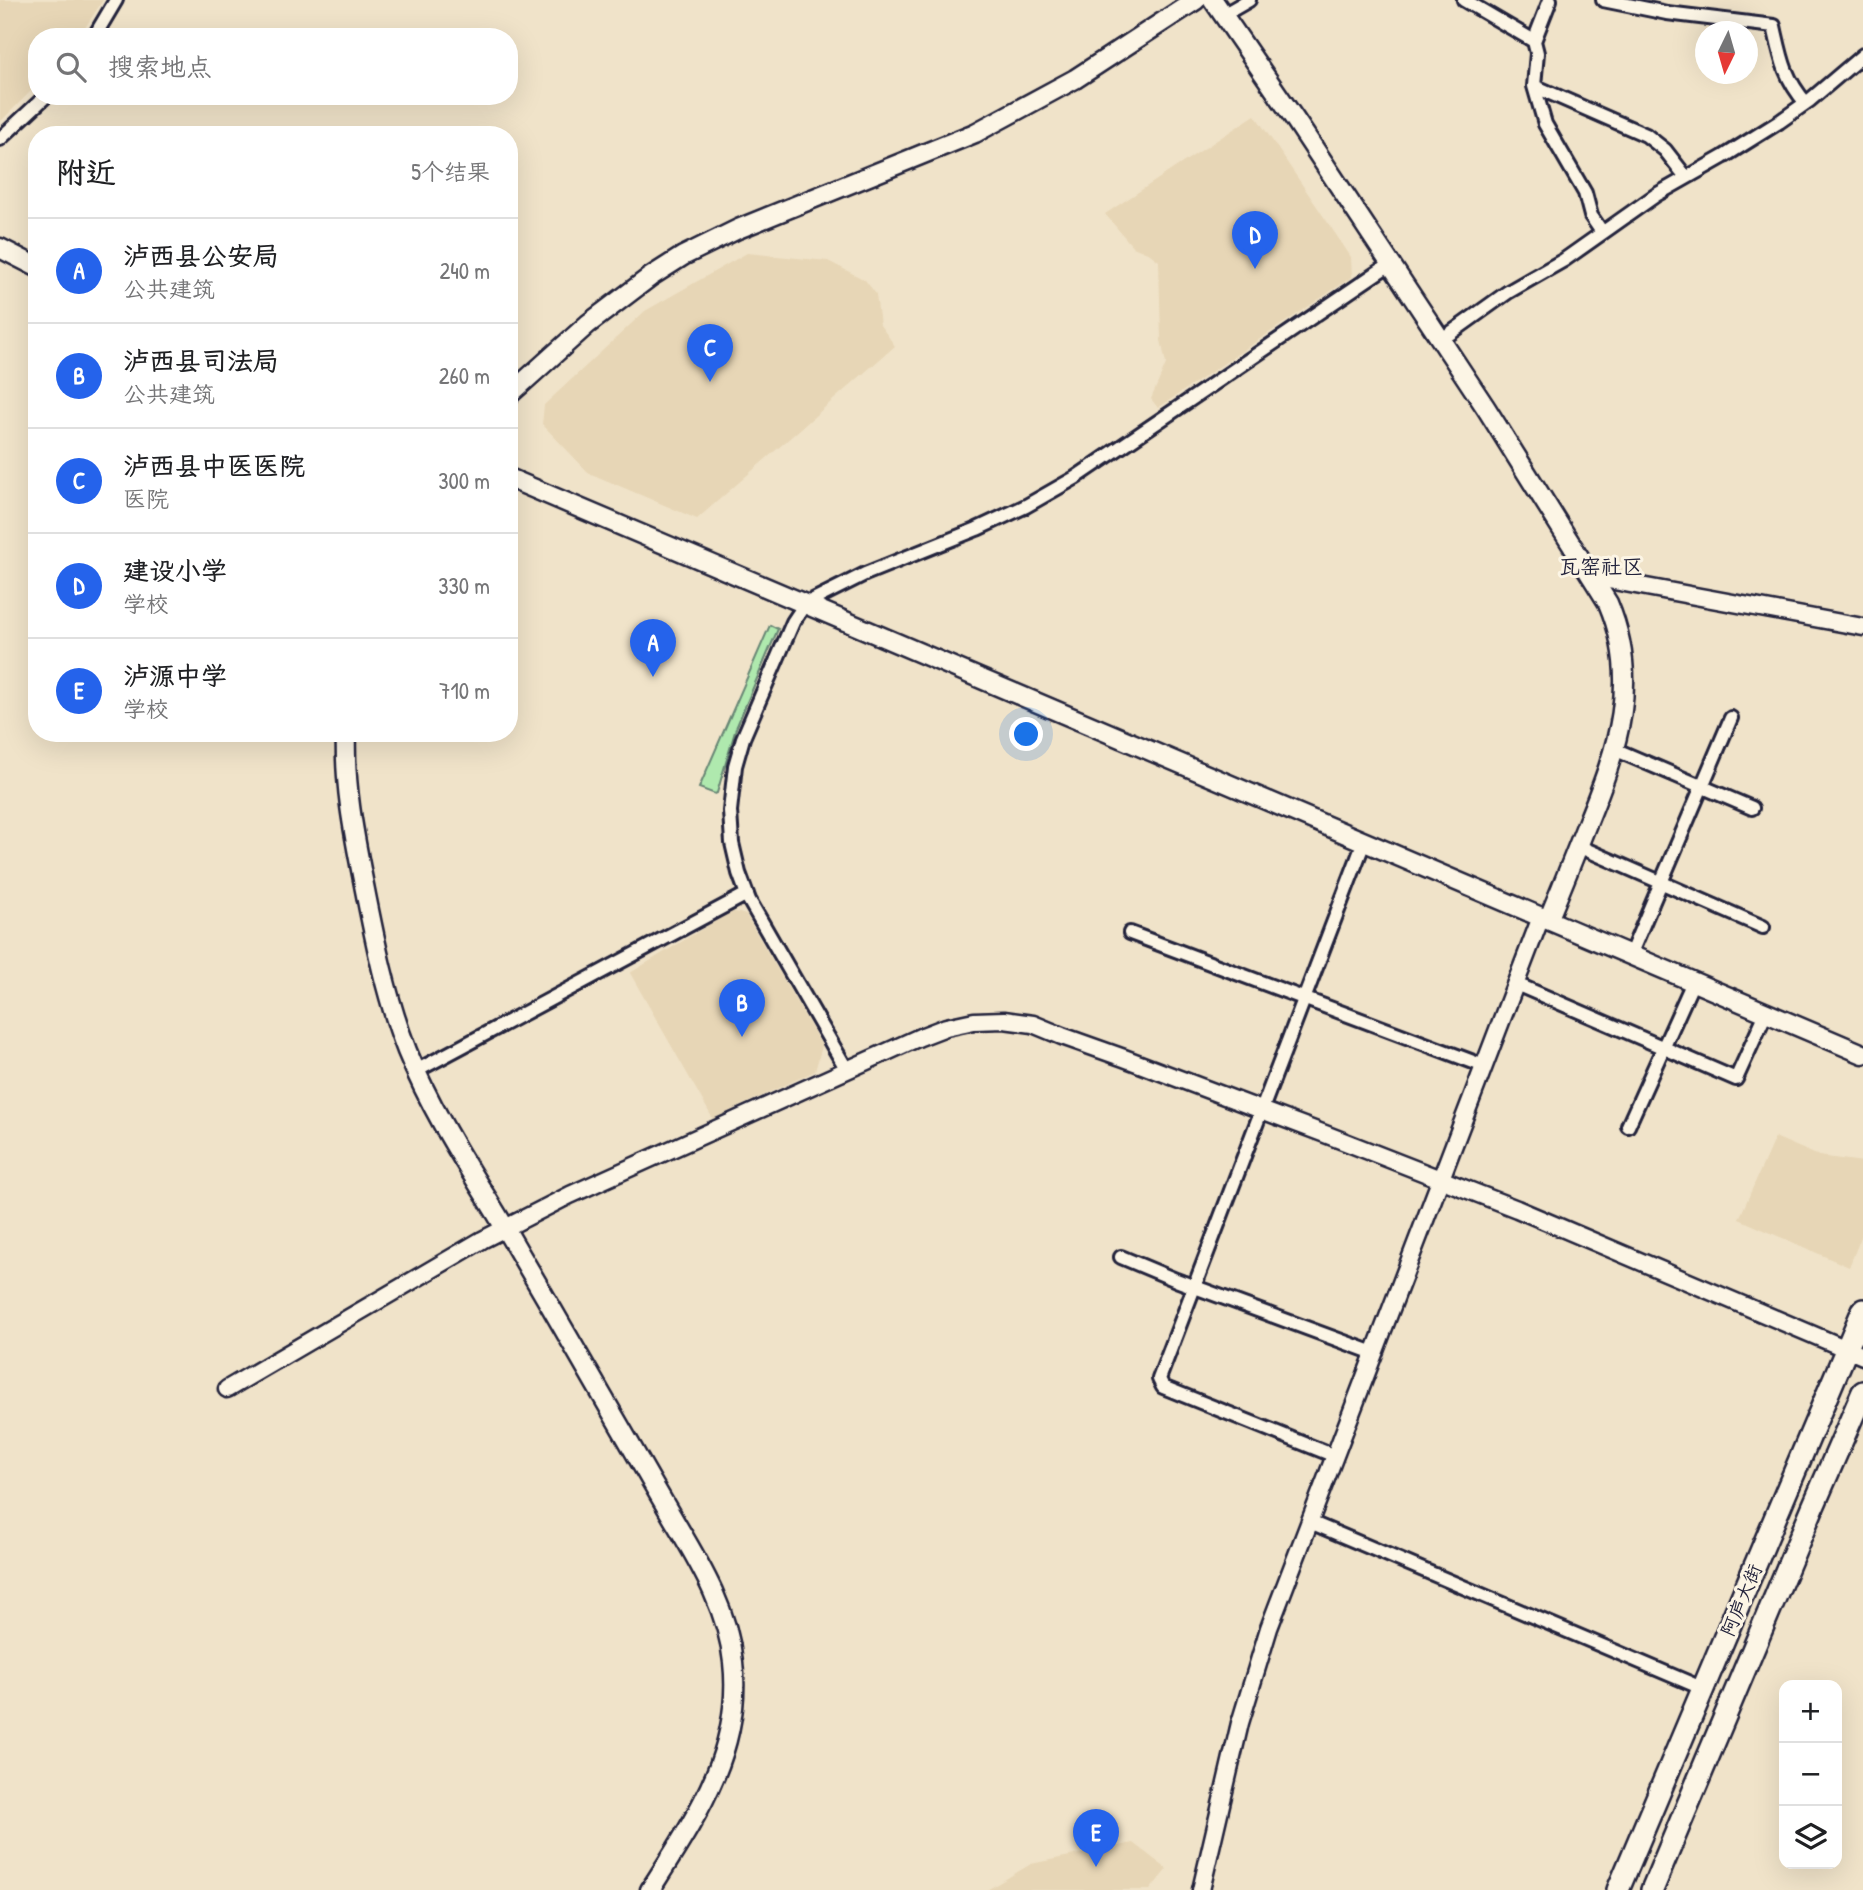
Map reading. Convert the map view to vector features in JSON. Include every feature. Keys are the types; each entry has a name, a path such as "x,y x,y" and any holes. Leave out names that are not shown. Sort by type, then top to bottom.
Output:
{"highway":[{"name":"阿庐大街","path":"1618,1890 1784,1494 1855,1353 1863,1310"},
{"name":"阿庐大街","path":"1652,1890 1863,1392"}],"main road":[{"path":"518,370 611,290 677,245 733,219 981,117 1069,69 1174,0"},
{"path":"518,387 608,307 683,256 738,229 975,133 1075,79 1196,0"},
{"path":"1205,0 1486,408 1615,618 1625,669 1624,701 1614,749 1578,846 1547,914"},
{"path":"1218,7 1387,266 1602,606 1612,636 1617,669 1618,686 1612,730 1547,914"},
{"path":"0,248 28,262"},
{"path":"0,260 28,274"},
{"path":"518,471 1364,842 1634,946 1863,1043"},
{"path":"518,482 811,601 1547,914 1693,982 1863,1054"},
{"path":"346,742 352,825 374,938 390,1001 421,1068 439,1095 706,1576 730,1642 734,1696 725,1751 702,1804 650,1890"},
{"path":"358,742 364,823 388,949 421,1068"},
{"path":"510,1226 717,1570 731,1602 742,1640 746,1697 737,1754 713,1810 664,1890"}],"street":[{"path":"99,28 116,0"},
{"path":"1218,7 1249,0"},
{"path":"1464,0 1534,41"},
{"path":"1550,0 1534,41 1537,53 1534,86 1545,124 1585,193 1591,216 1602,232"},
{"path":"1603,0 1667,13 1774,26 1783,67 1793,87 1806,103"},
{"path":"1441,341 1508,292 1564,260 1656,195 1748,143 1806,103 1863,55"},
{"path":"1534,86 1646,135 1665,150 1686,177"},
{"path":"0,139 36,105"},
{"path":"847,1070 747,894 735,859 731,827 731,795 743,738 793,622 811,601 865,574 977,529 1026,506 1075,478 1387,266"},
{"path":"1592,577 1863,627"},
{"path":"1634,946 1731,718"},
{"path":"1614,749 1752,808"},
{"path":"1335,1456 1163,1387 1159,1376 1364,842"},
{"path":"1578,846 1763,927"},
{"path":"421,1068 747,894"},
{"path":"1209,1890 1258,1688 1335,1456 1374,1353 1523,987 1547,914"},
{"path":"1201,1890 1251,1685 1269,1628 1313,1524 1445,1181 1484,1066 1547,914"},
{"path":"1130,933 1484,1066"},
{"path":"1628,1126 1693,982"},
{"path":"1523,987 1736,1079 1766,1013"},
{"path":"227,1389 510,1226 570,1195 919,1037 953,1026 989,1020 1033,1024 1261,1110 1517,1209 1855,1353"},
{"path":"1121,1257 1374,1353"},
{"path":"1313,1524 1704,1689"}],"shaded area":[{"path":"0,0 103,0 85,28 28,28 28,94 0,122"},
{"path":"1255,115 1351,257 1352,277 1158,408 1151,399 1166,364 1161,340 1159,261 1133,247 1105,214"},
{"path":"747,253 828,261 865,280 876,294 880,325 895,346 697,519 589,473 542,424 544,405 645,311"},
{"path":"732,911 746,915 822,1046 815,1071 713,1119 630,973"},
{"path":"1775,1137 1819,1156 1863,1162 1863,1232 1849,1267 1739,1219"},
{"path":"1133,1843 1167,1869 1150,1890 987,1890 1031,1864"}],"green space":[{"path":"770,625 778,629 736,728 717,793 699,788"}],"place":[{"name":"建设小学","path":"1255,269"},
{"name":"泸西县中医医院","path":"710,382"},
{"name":"泸西县公安局","path":"653,677"},
{"name":"泸西县司法局","path":"742,1037"},
{"name":"泸源中学","path":"1096,1867"}],"district":[{"name":"瓦窑社区","path":"1601,567"}]}
